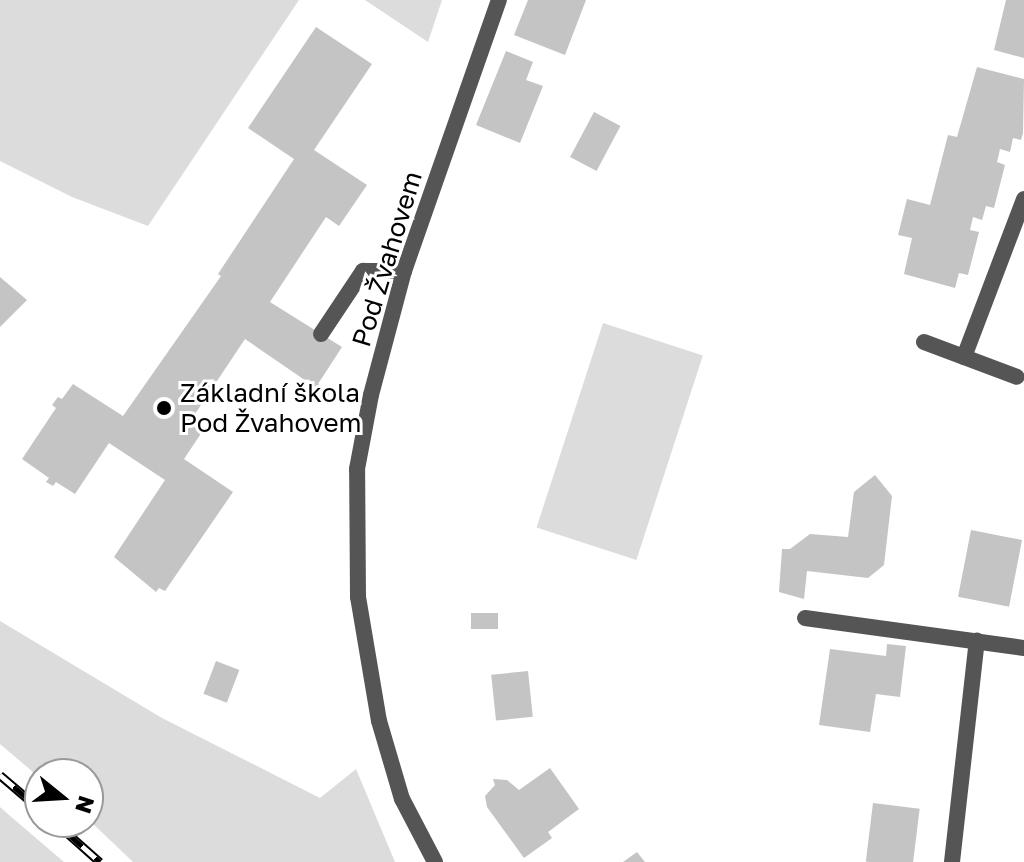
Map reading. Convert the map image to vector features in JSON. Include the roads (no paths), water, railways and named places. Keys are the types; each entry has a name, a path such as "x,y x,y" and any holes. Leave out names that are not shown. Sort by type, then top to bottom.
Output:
{"street":[{"name":"Pod Žvahovem","path":"435,862 402,799 379,721 357,582 357,469 371,395 404,271 499,0"},
{"path":"964,357 1024,199"},
{"path":"321,334 363,271 404,271"},
{"path":"924,342 1017,377"},
{"path":"805,618 1024,648"},
{"path":"952,862 977,640"}],"railway":[{"path":"0,775 24,795"},
{"path":"73,838 100,862"}],"place":[{"name":"Základní škola Pod Žvahovem","path":"164,408"}]}
